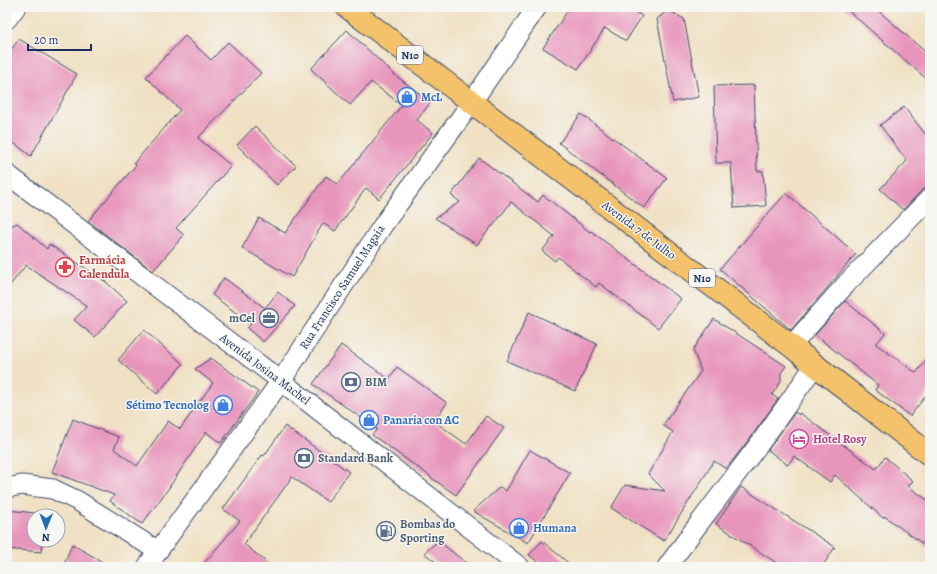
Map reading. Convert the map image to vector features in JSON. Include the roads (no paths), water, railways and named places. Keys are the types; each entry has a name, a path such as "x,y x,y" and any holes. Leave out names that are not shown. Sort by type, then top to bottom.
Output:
{"main road":[{"name":"Avenida 7 de Julho","path":"347,7 791,346 930,455"}],"street":[{"path":"7,19 16,7"},
{"name":"Rua Francisco Samuel Magaia","path":"147,567 281,381 383,225 472,102 537,7"},
{"name":"Avenida Josina Machel","path":"7,174 281,381 520,567"},
{"path":"791,346 847,283 930,198"},
{"path":"667,567 815,365"},
{"path":"7,488 22,485 52,489 78,501 158,551"}],"place":[{"name":"McL","path":"407,97"},
{"name":"Farmácia Calendula","path":"65,267"},
{"name":"mCel","path":"269,318"},
{"name":"BIM","path":"351,382"},
{"name":"Sétimo Tecnolog","path":"223,405"},
{"name":"Panaria con AC","path":"369,420"},
{"name":"Hotel Rosy","path":"799,439"},
{"name":"Standard Bank","path":"304,458"},
{"name":"Humana","path":"519,528"},
{"name":"Bombas do Sporting","path":"386,531"}]}
